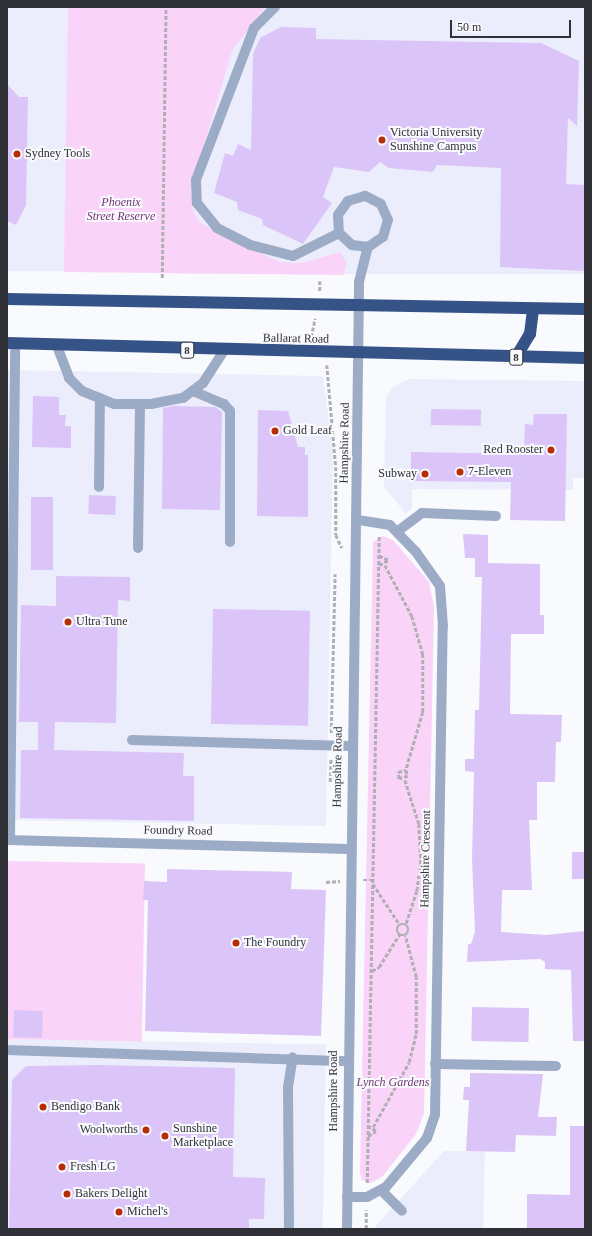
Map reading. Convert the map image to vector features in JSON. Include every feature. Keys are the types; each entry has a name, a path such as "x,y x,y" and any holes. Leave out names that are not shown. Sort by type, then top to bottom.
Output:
{"highway":[{"path":"7,299 585,309"},
{"path":"516,357 530,334 533,308"},
{"name":"Ballarat Road","path":"11,343 57,346 224,351 585,358"}],"street":[{"path":"275,7 254,28 196,180 197,203 217,228 250,245 293,256 339,233"},
{"path":"365,196 381,204 388,220 383,237 368,247 352,245 339,233 338,215 348,201 365,196"},
{"name":"Hampshire Road","path":"347,1229 349,849 360,354 359,282 368,247"},
{"path":"9,840 11,343"},
{"path":"57,346 69,378 82,391 114,404 140,404 183,398 203,383 224,351"},
{"path":"193,391 224,404 230,412 230,542"},
{"path":"99,487 100,398"},
{"path":"138,548 140,404"},
{"path":"398,531 422,513 496,516"},
{"name":"Hampshire Crescent","path":"357,520 380,522 398,531 431,571 443,602 434,1115 427,1138 382,1191"},
{"path":"132,740 351,746"},
{"name":"Foundry Road","path":"9,840 349,849"},
{"path":"7,1050 293,1057 347,1061"},
{"path":"289,1229 288,1087 293,1057"},
{"path":"435,1064 556,1066"},
{"path":"347,1197 367,1197 382,1191 402,1211"}],"path":[{"path":"162,278 166,7"},
{"path":"320,281 318,305 310,337 328,367 334,423 336,535 346,556"},
{"path":"368,1182 380,522"},
{"path":"373,1127 409,1062 416,1034 416,977 405,935 409,929 406,925 417,890 421,857 415,808 405,780 408,775 406,770 423,712 423,654 412,616 385,565 387,558 379,556"},
{"path":"379,565 385,565"},
{"path":"330,782 335,574"},
{"path":"405,780 399,780 397,774 406,770"},
{"path":"371,971 379,967 400,934 400,925 386,898 373,883"},
{"path":"400,925 406,925"},
{"path":"400,934 405,935"},
{"path":"368,1136 376,1134 373,1127"}],"shaded area":[{"path":"7,7 68,7 68,271 7,271"},
{"name":"Victoria University Sunshine Campus","path":"180,7 585,7 585,274 180,274"},
{"path":"7,370 323,376 333,452 326,826 7,820"},
{"path":"409,379 585,381 585,478 573,478 573,490 412,489 412,508 406,514 384,487 386,397 393,387"},
{"name":"Sunshine Marketplace","path":"7,1039 326,1045 323,1229 7,1229"},
{"path":"444,1151 485,1151 483,1229 373,1229"}],"green space":[{"name":"Phoenix Street Reserve","path":"68,7 265,7 232,51 191,189 192,208 199,222 279,262 302,263 340,252 347,263 343,275 64,272"},
{"name":"Lynch Gardens","path":"383,536 393,540 429,582 434,607 424,1113 416,1134 382,1177 370,1183 362,1180 360,1173 373,542"},
{"path":"7,861 145,863 142,1041 7,1039"}],"building":[{"path":"281,27 316,28 316,39 541,43 579,61 577,126 568,118 566,184 585,185 585,271 500,267 501,168 437,165 433,172 389,168 380,162 369,172 334,167 323,197 332,203 303,244 263,225 262,219 238,210 237,202 214,193 225,153 233,156 238,144 251,150 253,54 260,38"},
{"name":"Sydney Tools","path":"7,84 19,97 28,97 26,205 16,225 7,221"},
{"path":"33,396 59,397 59,415 66,415 65,426 71,426 71,448 32,447"},
{"path":"174,406 215,407 222,412 220,510 162,509 163,408"},
{"path":"431,409 481,410 481,426 431,425"},
{"path":"258,410 288,411 298,447 305,447 305,455 308,455 308,517 257,516"},
{"path":"534,414 567,414 565,521 510,520 511,482 411,481 411,452 524,454 525,424 533,425"},
{"path":"89,495 116,496 115,515 88,514"},
{"path":"31,497 53,497 53,570 31,570"},
{"path":"463,534 488,535 488,563 540,564 540,615 544,615 544,634 511,634 510,714 562,715 561,742 556,742 555,782 537,782 537,820 529,820 532,890 502,890 501,932 546,935 585,931 585,1041 573,1041 571,970 545,969 545,962 540,959 467,962 468,944 471,944 475,932 472,858 474,772 465,771 465,759 474,759 475,710 479,710 482,577 475,577 475,558 465,558"},
{"path":"56,576 130,577 130,601 118,600 116,723 55,722 54,750 184,753 183,776 194,776 194,821 20,818 21,750 38,750 38,722 19,722 21,605 56,606"},
{"path":"213,609 310,611 308,726 211,724"},
{"path":"572,852 585,852 585,879 572,879"},
{"name":"The Foundry","path":"167,869 292,872 291,889 326,890 321,1036 145,1031 148,900 143,900 144,881 167,882"},
{"path":"472,1007 529,1008 528,1042 471,1041"},
{"path":"14,1010 43,1011 42,1038 13,1037"},
{"name":"Sunshine Marketplace","path":"99,1065 235,1068 233,1177 265,1178 264,1219 249,1219 249,1229 9,1229 12,1080 26,1066"},
{"path":"470,1073 543,1074 538,1117 557,1117 556,1136 516,1135 515,1152 466,1151 469,1100 463,1100 464,1087 470,1087"},
{"path":"570,1126 585,1126 585,1229 527,1228 527,1194 570,1195"}],"place":[{"name":"Victoria University Sunshine Campus","path":"382,140"},
{"name":"Sydney Tools","path":"17,154"},
{"name":"Gold Leaf","path":"275,431"},
{"name":"Red Rooster","path":"551,450"},
{"name":"7-Eleven","path":"460,472"},
{"name":"Subway","path":"425,474"},
{"name":"Ultra Tune","path":"68,622"},
{"name":"The Foundry","path":"236,943"},
{"name":"Bendigo Bank","path":"43,1107"},
{"name":"Woolworths","path":"146,1130"},
{"name":"Sunshine Marketplace","path":"165,1136"},
{"name":"Fresh LG","path":"62,1167"},
{"name":"Bakers Delight","path":"67,1194"},
{"name":"Michel's","path":"119,1212"}]}
